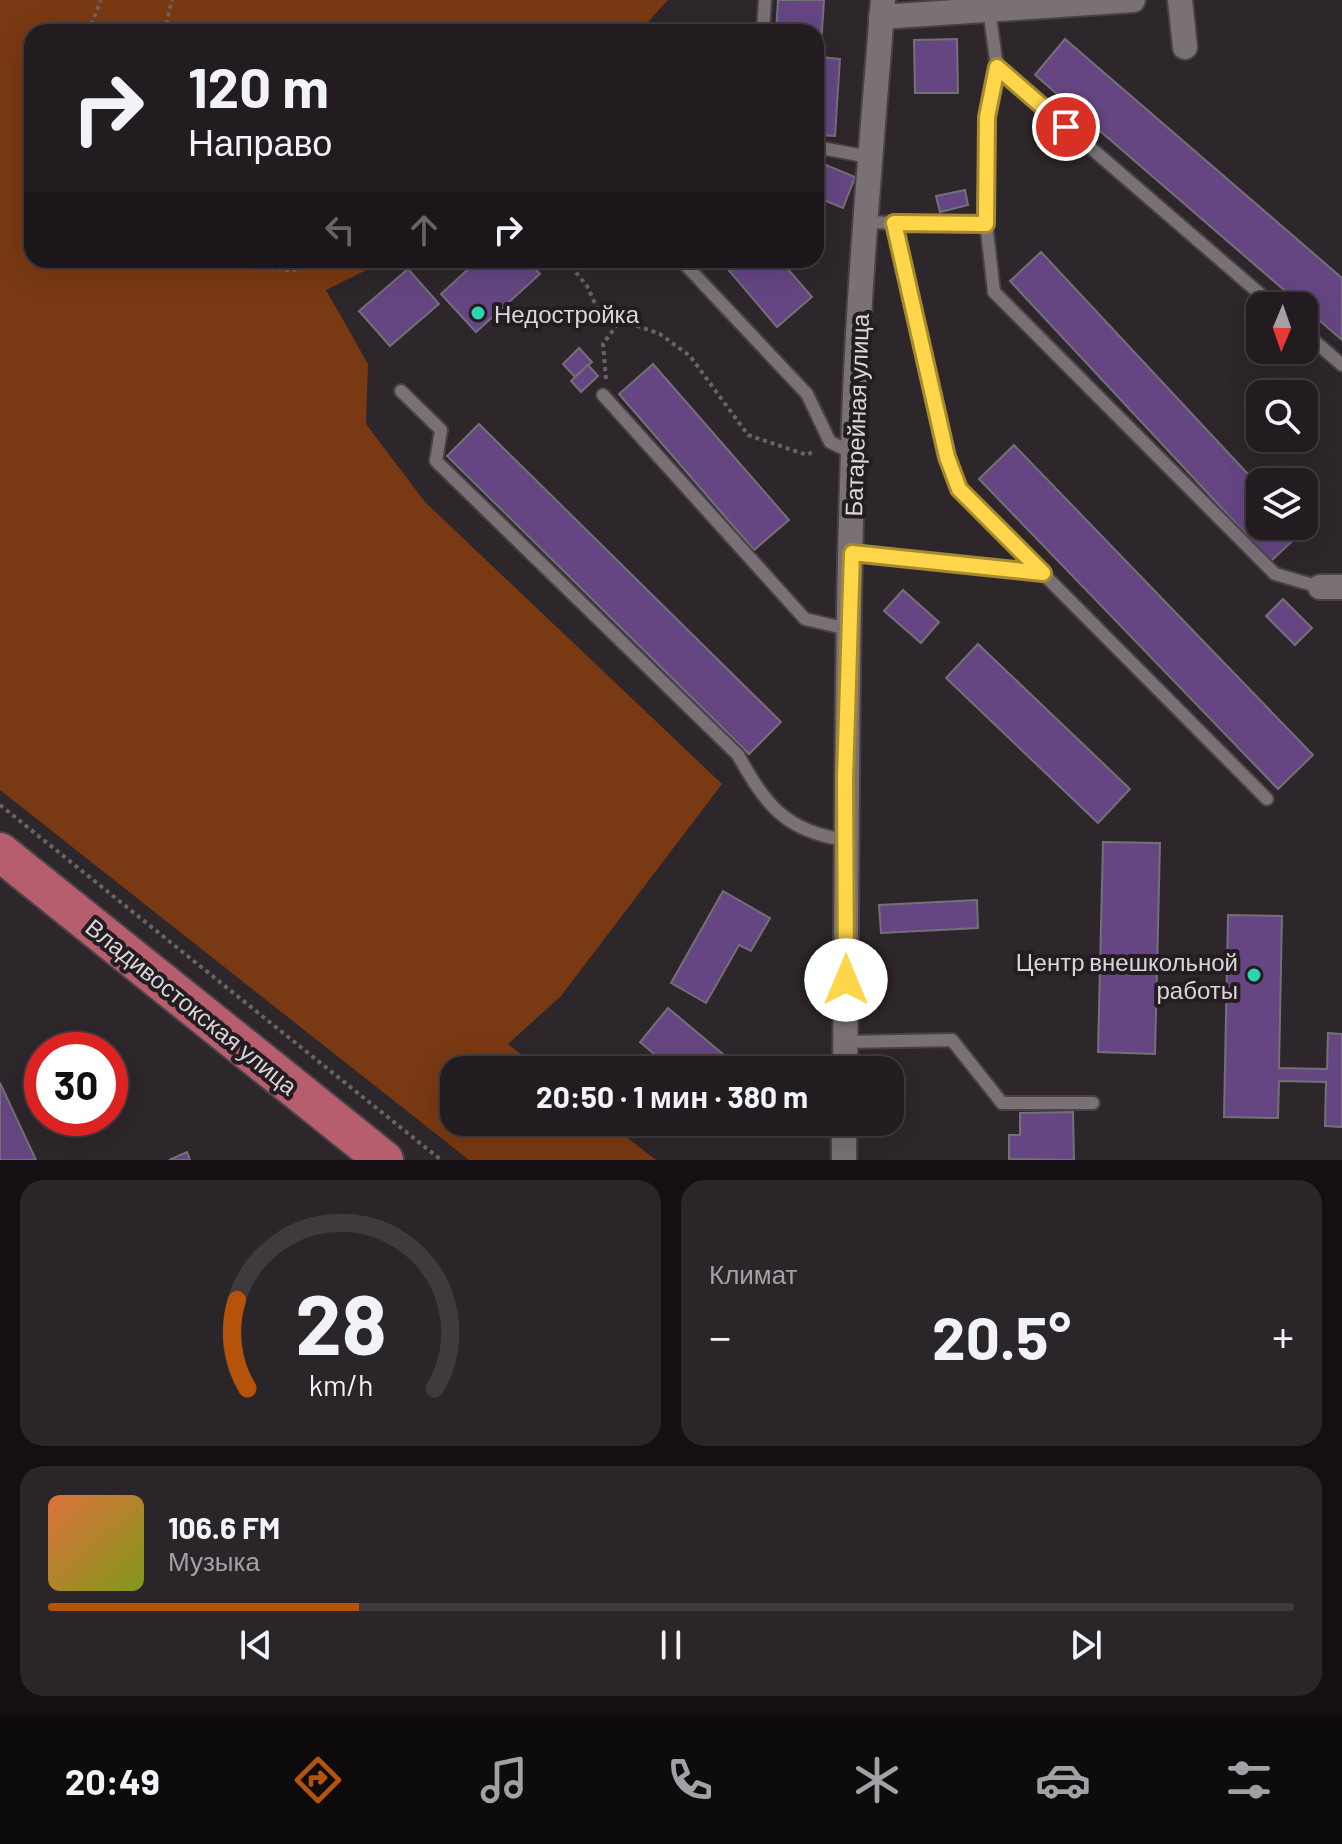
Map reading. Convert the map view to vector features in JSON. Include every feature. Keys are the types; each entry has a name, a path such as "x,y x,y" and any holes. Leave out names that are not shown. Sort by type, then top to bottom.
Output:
{"main road":[{"name":"Владивостокская улица","path":"0,852 384,1160"}],"street":[{"path":"882,8 989,9 1133,0"},
{"path":"1180,0 1185,47"},
{"name":"Батарейная улица","path":"845,1056 845,840 853,453 869,157 882,8"},
{"path":"844,1136 844,1160"}],"lane":[{"path":"764,24 765,0"},
{"path":"989,9 997,67 987,117 986,224 994,292 1275,574 1331,587"},
{"path":"997,67 1258,292"},
{"path":"824,149 869,157"},
{"path":"866,222 986,224"},
{"path":"894,223 947,457 959,489 1267,799"},
{"path":"689,268 807,394 830,442 853,453"},
{"path":"1318,344 1342,365"},
{"path":"401,391 441,430 436,461 738,755 764,802 813,835 845,840"},
{"path":"603,395 805,619 848,629"},
{"path":"852,553 1043,573"},
{"path":"845,1042 952,1040 1002,1103 1093,1103"}],"path":[{"path":"95,24 93,15 101,0"},
{"path":"166,24 172,0"},
{"path":"249,268 257,272 276,268"},
{"path":"572,268 587,286 599,312"},
{"path":"575,310 599,312 660,334 690,356 748,435 807,455 830,442"},
{"path":"603,395 607,375 603,344 621,319"},
{"path":"0,805 441,1160"}],"shaded area":[{"path":"0,0 668,0 646,24 24,24 24,268 371,268 326,290 368,364 366,424 425,502 722,784 561,996 508,1044 523,1056 440,1056 440,1136 625,1136 656,1160 469,1160 0,790"}],"building":[{"path":"778,0 824,0 822,24 776,24"},
{"path":"957,39 958,93 915,93 914,40"},
{"path":"1065,39 1342,278 1342,340 1318,319 1318,292 1286,292 1035,75"},
{"path":"824,57 840,59 835,136 824,135"},
{"path":"826,165 855,177 843,208 824,200"},
{"path":"965,190 968,205 940,212 936,196"},
{"path":"1041,252 1246,472 1246,534 1010,281"},
{"name":"Недостройка","path":"469,268 534,268 540,274 476,332 441,294"},
{"path":"727,268 787,268 812,297 777,327"},
{"path":"408,269 439,304 390,346 359,311"},
{"path":"579,348 592,362 575,377 563,364"},
{"path":"653,364 789,520 754,550 619,394"},
{"path":"588,365 598,376 581,392 571,381"},
{"path":"479,424 781,722 749,754 447,456"},
{"path":"1014,445 1313,755 1278,789 979,479"},
{"path":"1251,540 1293,540 1271,561"},
{"path":"903,590 939,622 921,643 884,611"},
{"path":"1283,599 1312,628 1295,645 1266,616"},
{"path":"978,644 1130,789 1098,823 946,678"},
{"path":"1103,842 1160,843 1155,1054 1098,1052"},
{"path":"723,891 770,918 751,951 739,945 706,1003 671,983"},
{"path":"977,900 978,928 881,933 879,905"},
{"name":"Центр внешкольной работы","path":"1228,915 1282,916 1279,1068 1327,1069 1328,1033 1342,1034 1342,1127 1325,1126 1326,1082 1279,1081 1278,1118 1224,1117"},
{"path":"668,1008 725,1056 656,1056 640,1042"},
{"path":"0,1083 36,1160 0,1160"},
{"path":"1073,1112 1074,1160 1009,1159 1009,1135 1020,1135 1020,1113"},
{"path":"187,1152 190,1160 169,1160"}],"place":[{"name":"Недостройка","path":"478,313"},
{"name":"Центр внешкольной работы","path":"1254,975"}],"route":[{"path":"846,980 845,779 852,553 962,562 1043,573 959,489 947,457 894,223 986,224 987,117 997,67 1066,127"}]}
